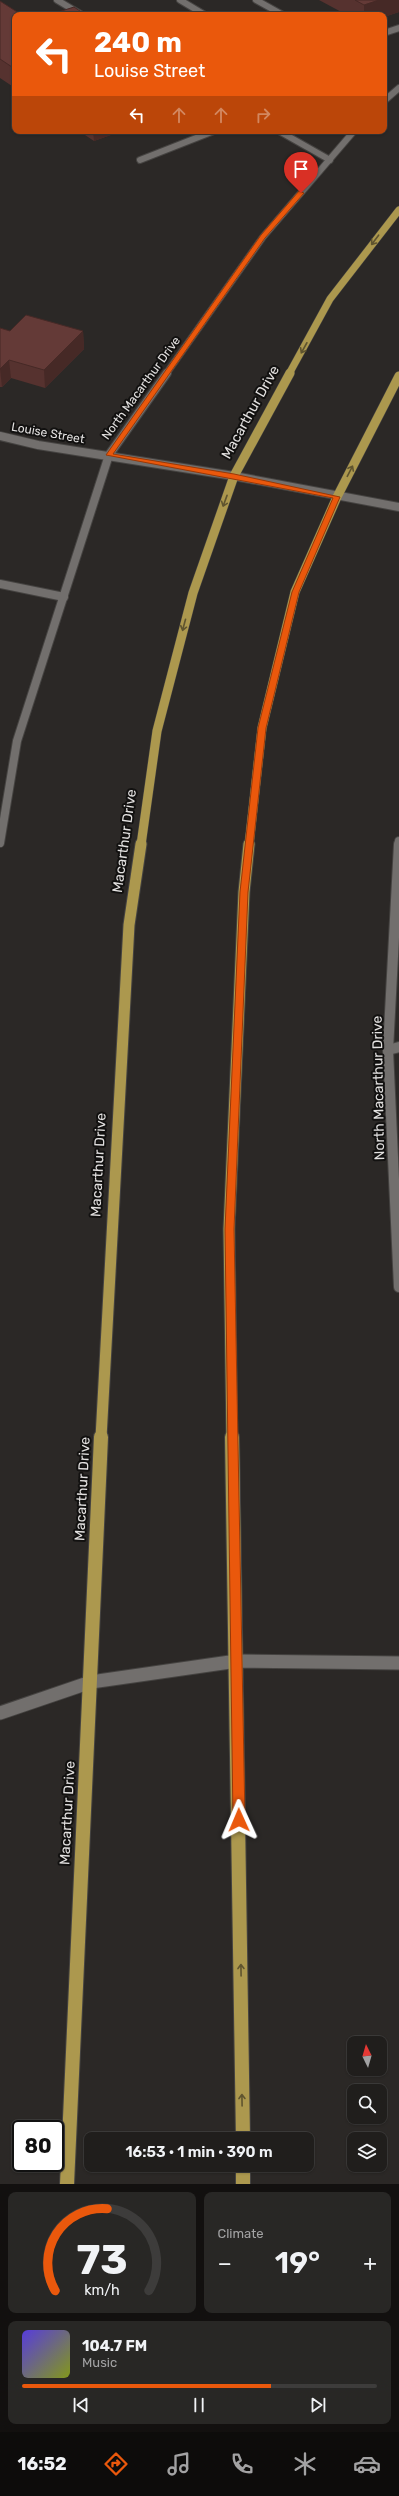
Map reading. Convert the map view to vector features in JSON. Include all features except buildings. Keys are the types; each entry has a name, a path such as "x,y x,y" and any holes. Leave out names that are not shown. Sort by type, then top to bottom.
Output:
{"highway":[{"name":"Macarthur Drive","path":"67,2184 110,1259 129,925 157,732 193,593 234,476 330,299 399,210"},
{"path":"243,2132 237,1661 229,1229 244,892 262,728 295,592 337,497 399,376"},
{"path":"243,2172 244,2184"}],"street":[{"path":"57,0 77,12"},
{"path":"180,0 200,12"},
{"path":"256,0 278,12"},
{"path":"387,32 399,28"},
{"path":"387,98 399,88"},
{"path":"140,160 206,134"},
{"path":"284,134 330,160"},
{"name":"North Macarthur Drive","path":"0,843 17,741 109,455 263,237 352,134"},
{"name":"Louise Street","path":"0,436 38,445 109,455 234,476 337,497 399,507"},
{"path":"0,584 64,597"},
{"name":"North Macarthur Drive","path":"399,841 388,1050 399,1287"},
{"path":"388,1050 399,1047"},
{"path":"0,1713 90,1682 237,1661 399,1663"}],"route":[{"path":"239,1820 229,1229 244,892 262,728 295,592 337,497 234,476 109,455 263,237 301,193"}]}
